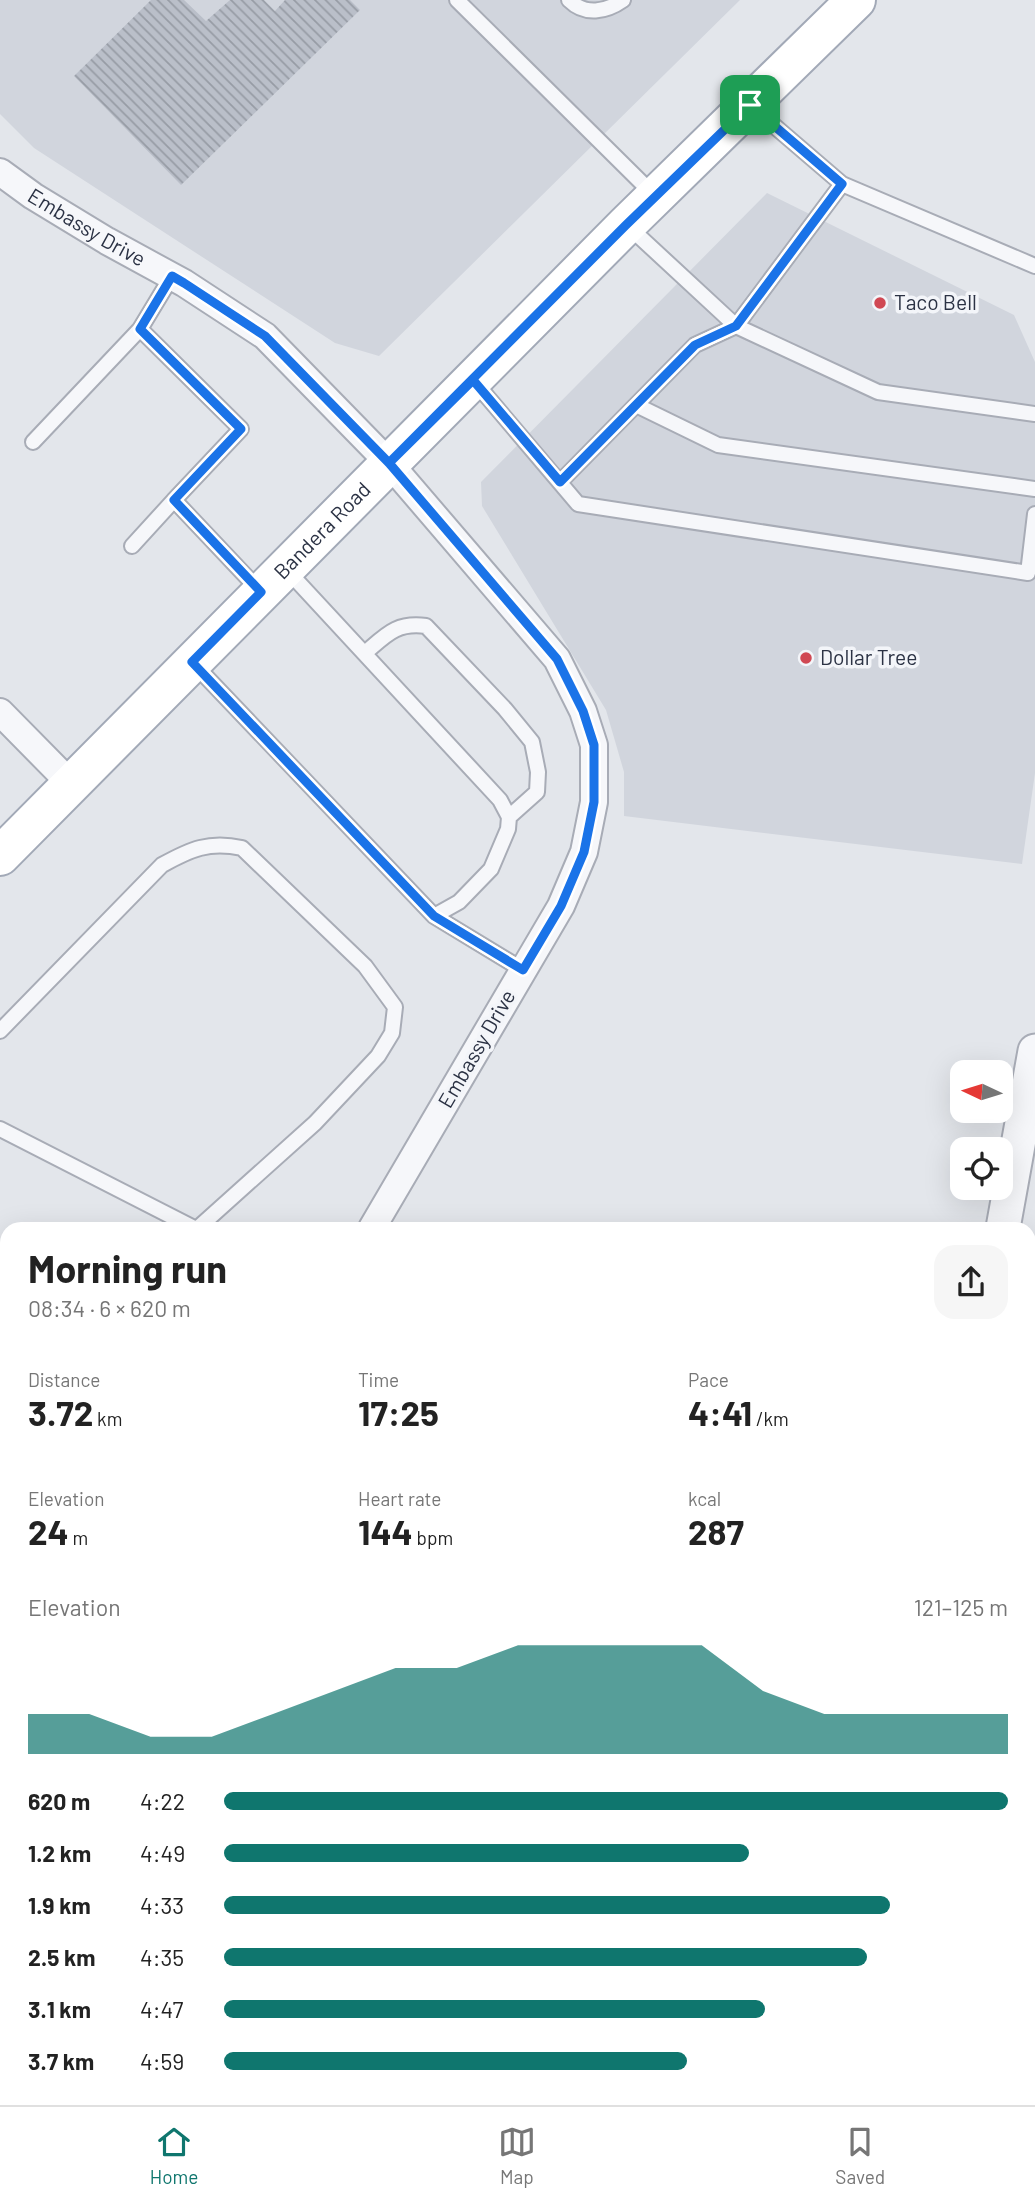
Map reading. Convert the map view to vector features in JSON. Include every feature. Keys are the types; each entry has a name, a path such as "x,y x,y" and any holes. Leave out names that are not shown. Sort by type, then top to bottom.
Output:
{"main road":[{"name":"Bandera Road","path":"0,856 626,225 856,0"}],"street":[{"name":"Embassy Drive","path":"0,172 65,215 172,276 265,336 389,463 557,659 583,711 594,745 594,802 584,852 561,906 376,1222"},
{"path":"0,712 71,784"},
{"path":"1004,1222 1035,1051"}],"lane":[{"path":"457,0 656,197"},
{"path":"569,0 575,6 595,11 611,8 623,0"},
{"path":"750,105 842,184 1035,266"},
{"path":"560,482 695,345 736,326 842,184"},
{"path":"626,225 736,326 878,392 1035,414"},
{"path":"33,442 140,329 172,276"},
{"path":"132,546 241,429 140,329"},
{"path":"473,380 578,504 1028,573 1035,514"},
{"path":"636,405 718,445 1035,489"},
{"path":"174,500 365,653 500,800 509,817 508,829 491,869 459,902 434,916"},
{"path":"365,653 393,629 411,624 426,626 505,709 532,742 538,772 537,792 509,817"},
{"path":"192,662 434,916 523,970"},
{"path":"0,1031 162,864 186,852 221,844 242,848 365,966 395,1007 392,1033 378,1056 315,1123 203,1222"},
{"path":"0,1129 184,1222"}],"shaded area":[{"path":"0,0 740,0 379,356 335,343 34,148 0,114"},
{"path":"767,193 1014,315 1035,362 1035,773 1022,864 624,816 624,772 606,710 482,506 481,482"}],"building":[{"path":"151,0 184,0 206,21 230,0 264,0 275,11 285,0 350,0 360,10 181,185 74,76"}],"place":[{"name":"Taco Bell","path":"880,303"},
{"name":"Dollar Tree","path":"806,658"}],"route":[{"path":"750,105 626,225 389,463 265,336 172,276 140,329 241,429 174,500 261,592 192,662 434,916 523,970 561,906 584,852 594,802 594,745 583,711 557,659 389,463 473,380 560,482 695,345 736,326 842,184 750,105"}]}
